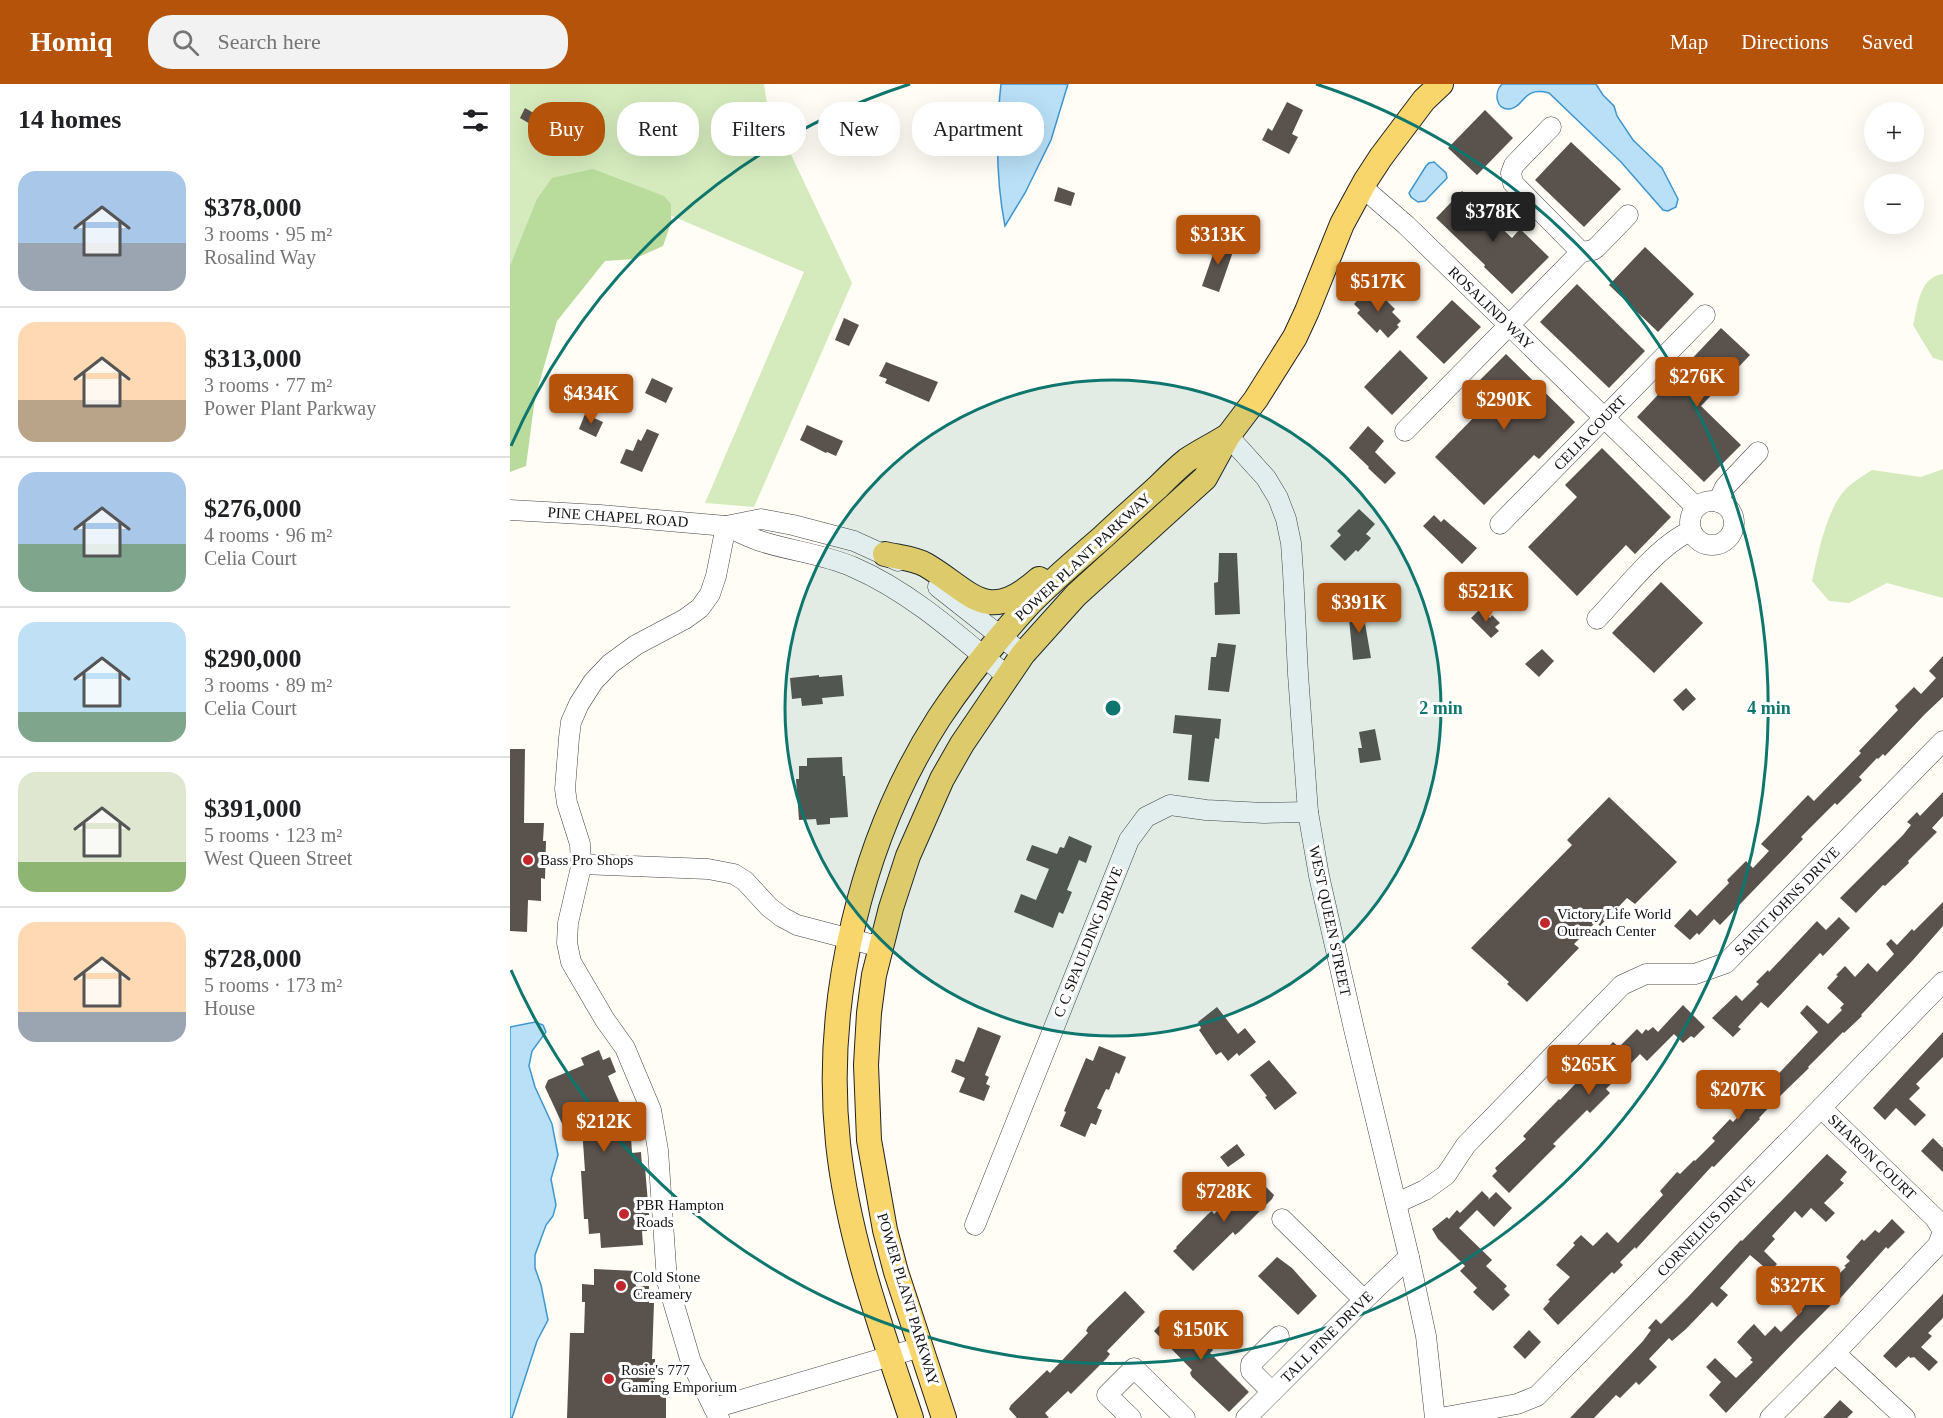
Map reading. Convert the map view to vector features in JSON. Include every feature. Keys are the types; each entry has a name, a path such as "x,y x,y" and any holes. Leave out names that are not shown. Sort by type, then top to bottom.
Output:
{"main road":[{"name":"POWER PLANT PARKWAY","path":"944,1418 885,1230 869,1140 866,1065 874,975 908,856 924,818 962,744 1023,654 1076,595 1205,478 1228,436 1256,399 1295,337 1329,252 1362,187 1381,157 1424,100 1441,84"},
{"name":"POWER PLANT PARKWAY","path":"911,1418 867,1285 844,1186 838,1142 835,1086 836,1041 842,977 868,872 890,812 938,720 1001,636 1032,602 1186,461 1228,436"},
{"path":"885,554 923,563 978,600 1004,601 1028,589 1088,535 1118,522"}],"street":[{"path":"1551,127 1514,165 1511,173 1513,183 1581,252"},
{"name":"ROSALIND WAY","path":"1362,187 1406,225 1696,507"},
{"path":"1405,431 1581,252 1597,247 1628,215"},
{"name":"CELIA COURT","path":"1500,525 1705,315"},
{"name":"WEST QUEEN STREET","path":"1228,436 1266,478 1278,498 1286,519 1291,543 1308,812 1319,876 1351,1018 1397,1203 1426,1336 1435,1418"},
{"path":"1718,501 1725,487 1758,453"},
{"path":"1707,501 1718,501 1730,509 1733,516 1733,529 1730,536 1725,541 1713,545 1700,542 1691,531 1690,518 1696,507 1707,501"},
{"name":"PINE CHAPEL ROAD","path":"510,510 726,526 761,519 793,525 854,542 885,554 918,572 1023,654"},
{"path":"726,526 716,576 710,594 700,608 685,619 636,645 610,663 593,682 579,704 572,722 568,740 565,789 580,844 580,864 578,886 568,923 567,943 571,962 605,1020 625,1048 651,1110 658,1150 667,1281 684,1344 694,1370 717,1413 921,1347"},
{"name":"PINE CHAPEL ROAD","path":"726,526 758,541 853,567 882,581 931,614 1007,676"},
{"path":"1597,619 1668,544 1691,531"},
{"name":"SAINT JOHNS DRIVE","path":"1397,1203 1425,1190 1446,1175 1466,1145 1622,985 1646,974 1695,974 1726,963 1943,741"},
{"name":"C C SPAULDING DRIVE","path":"975,1225 1129,840 1146,817 1170,805 1206,810 1264,813 1308,812"},
{"path":"580,864 708,869 734,874 745,881 769,907 797,925 881,947"},
{"name":"CORNELIUS DRIVE","path":"1440,1418 1517,1404 1538,1396 1943,981"},
{"name":"SHARON COURT","path":"1770,1418 1938,1245 1943,1231 1935,1218 1821,1108"},
{"path":"1282,1219 1364,1300"},
{"name":"TALL PINE DRIVE","path":"1246,1418 1409,1257"},
{"path":"1272,1392 1251,1371 1251,1364 1279,1336"},
{"path":"1835,1353 1905,1418"},
{"path":"1131,1418 1107,1395 1134,1368 1185,1418"}],"green space":[{"path":"510,84 764,84 767,102 711,102 711,156 792,156 852,283 754,507 705,503 804,272 587,180 510,420"},
{"path":"593,169 664,196 671,204 671,223 663,246 634,259 605,261 557,321 535,398 526,466 510,472 510,266 537,199 552,178"},
{"path":"1943,274 1943,361 1933,358 1913,325 1924,286 1935,276"},
{"path":"1943,469 1943,598 1887,583 1849,603 1829,601 1812,581 1824,530 1841,494 1872,470 1921,477"}],"water":[{"path":"1001,84 1068,84 1051,140 1044,154 1044,102 999,102"},
{"path":"1502,84 1596,84 1614,106 1617,116 1633,140 1662,168 1678,199 1676,207 1668,211 1663,210 1621,162 1549,93 1534,92 1519,105 1505,109 1497,100 1499,87"},
{"path":"998,156 1043,156 1005,226"},
{"path":"1434,162 1446,173 1447,178 1425,201 1418,202 1409,193 1426,166"},
{"path":"535,1022 543,1025 546,1032 532,1051 529,1066 535,1087 552,1124 558,1155 551,1179 556,1205 535,1255 535,1268 548,1320 537,1341 512,1418 510,1418 510,1027"}],"building":[{"path":"1287,102 1303,110 1292,134 1298,137 1289,154 1262,140 1268,128 1272,131"},
{"path":"525,108 528,110 528,123 520,118"},
{"path":"1485,110 1513,138 1477,175 1448,148"},
{"path":"1571,142 1621,189 1584,227 1535,180"},
{"path":"1058,187 1075,193 1071,206 1054,201"},
{"path":"1462,191 1512,238 1520,229 1549,257 1512,294 1436,218"},
{"path":"1218,240 1235,246 1219,292 1202,286"},
{"path":"1645,247 1694,294 1658,332 1609,285"},
{"path":"1577,284 1645,351 1609,388 1540,322"},
{"path":"1368,289 1376,297 1380,294 1395,309 1392,312 1401,321 1397,325 1399,327 1388,338 1380,329 1377,333 1357,313 1360,310 1354,304"},
{"path":"1452,300 1481,327 1444,364 1416,337"},
{"path":"844,318 859,325 849,346 835,340"},
{"path":"1721,328 1750,355 1701,406 1741,445 1704,482 1637,417"},
{"path":"1400,350 1428,378 1392,415 1364,387"},
{"path":"1506,354 1575,422 1539,459 1534,455 1484,505 1435,457 1485,406 1469,391"},
{"path":"886,362 938,382 929,402 885,383 887,379 879,376"},
{"path":"652,378 673,388 666,403 645,393"},
{"path":"585,414 603,422 596,437 579,429"},
{"path":"807,425 843,441 836,456 800,440"},
{"path":"1368,426 1384,441 1375,452 1396,473 1385,484 1349,448"},
{"path":"647,429 659,434 642,472 620,463 626,449 633,451 638,439 641,441"},
{"path":"1602,448 1671,517 1635,554 1626,545 1577,596 1528,547 1577,497 1565,485"},
{"path":"1359,509 1375,524 1366,534 1371,538 1358,552 1356,550 1345,561 1330,546 1341,535 1337,531"},
{"path":"1434,515 1441,522 1444,519 1477,548 1462,564 1423,526"},
{"path":"1219,553 1237,553 1240,614 1215,615 1214,583 1218,582"},
{"path":"1661,582 1703,623 1654,673 1612,633"},
{"path":"1362,606 1371,658 1353,660 1348,608"},
{"path":"1481,608 1490,618 1492,615 1500,623 1495,627 1499,631 1491,638 1471,618"},
{"path":"1218,643 1236,645 1229,692 1208,690 1211,657 1216,657"},
{"path":"1542,649 1554,661 1539,677 1525,664"},
{"path":"1943,656 1943,697 1885,756 1883,754 1877,758 1859,777 1862,780 1801,837 1803,839 1720,925 1714,919 1699,935 1697,933 1690,940 1674,926 1690,909 1697,916 1729,883 1727,880 1746,861 1753,868 1769,851 1761,844 1808,795 1814,801 1861,753 1859,751 1898,710 1895,706 1914,687 1921,694 1936,678 1929,671"},
{"path":"819,675 819,677 842,675 844,696 822,698 823,704 802,706 801,698 792,699 790,678"},
{"path":"1686,688 1696,699 1683,711 1673,700"},
{"path":"1175,715 1221,719 1219,739 1215,738 1209,782 1188,780 1192,735 1173,733"},
{"path":"1375,729 1381,760 1360,763 1358,748 1362,748 1359,732"},
{"name":"Bass Pro Shops","path":"510,749 525,749 524,823 544,823 543,841 546,841 545,879 541,878 541,901 528,900 527,932 510,931"},
{"path":"842,757 848,817 830,818 830,824 817,825 816,819 799,820 796,779 799,779 799,766 807,766 807,758"},
{"path":"1943,792 1943,816 1932,828 1937,832 1908,861 1909,863 1885,886 1883,885 1856,913 1840,898 1903,835 1911,825 1907,822 1917,812 1920,816"},
{"name":"Victory Life World Outreach Center","path":"1609,797 1677,862 1635,904 1627,898 1600,926 1596,922 1574,944 1579,948 1527,1002 1507,984 1509,982 1471,948 1572,845 1567,840"},
{"path":"1069,836 1092,846 1086,863 1079,860 1067,890 1072,892 1063,914 1059,912 1053,928 1014,912 1021,894 1036,900 1049,869 1026,860 1032,845 1057,854 1060,847 1064,848"},
{"path":"1943,902 1943,926 1913,960 1862,1016 1808,1067 1714,1167 1712,1166 1636,1249 1635,1247 1620,1262 1623,1265 1614,1274 1612,1272 1558,1325 1543,1309 1550,1301 1548,1300 1570,1277 1556,1265 1575,1245 1573,1243 1581,1235 1593,1246 1607,1232 1618,1243 1663,1195 1660,1191 1677,1172 1680,1174 1695,1161 1715,1141 1712,1138 1730,1119 1733,1122 1818,1032 1800,1013 1807,1005 1828,1024 1842,1010 1840,1008 1844,1004 1827,988 1838,976 1836,975 1845,966 1855,977 1868,963 1877,972 1894,954 1886,944 1891,939 1897,945"},
{"path":"1839,917 1850,928 1823,956 1820,953 1768,1008 1761,1002 1738,1027 1741,1029 1733,1037 1712,1018 1736,995 1742,1001 1759,984 1756,982 1768,970 1769,972 1817,921 1826,930"},
{"path":"1683,1005 1705,1027 1694,1038 1691,1036 1683,1043 1674,1034 1647,1061 1640,1054 1606,1089 1610,1093 1590,1113 1587,1110 1553,1144 1556,1146 1509,1193 1492,1176 1497,1171 1495,1168 1526,1139 1523,1136 1559,1099 1578,1081 1584,1086 1600,1069 1597,1066 1603,1060 1599,1056 1613,1042 1619,1047 1637,1029 1642,1034 1646,1029 1648,1031 1653,1027 1658,1032"},
{"path":"1217,1007 1238,1034 1245,1028 1256,1042 1239,1056 1237,1053 1228,1061 1221,1052 1216,1055 1199,1030 1201,1028 1198,1022"},
{"path":"978,1027 1001,1036 985,1075 989,1077 986,1084 990,1086 984,1101 959,1092 965,1078 951,1072 956,1059 964,1062"},
{"path":"1943,1032 1943,1057 1916,1084 1920,1088 1909,1099 1926,1115 1915,1126 1896,1108 1885,1120 1873,1108"},
{"path":"1099,1046 1126,1057 1119,1074 1116,1072 1109,1090 1106,1089 1097,1108 1102,1110 1096,1125 1091,1123 1085,1137 1060,1126 1086,1058 1093,1061"},
{"path":"599,1050 603,1060 610,1057 616,1072 608,1076 623,1111 620,1112 631,1137 632,1153 641,1152 642,1167 645,1167 649,1215 646,1215 647,1231 642,1231 643,1245 601,1248 600,1233 589,1234 588,1219 584,1219 581,1171 585,1171 582,1128 569,1134 565,1130 545,1087 548,1080 584,1065 581,1058"},
{"path":"1269,1060 1297,1093 1275,1110 1250,1075"},
{"path":"1933,1138 1943,1148 1943,1172 1921,1151"},
{"path":"1237,1144 1245,1155 1228,1167 1220,1157"},
{"path":"1827,1154 1847,1172 1840,1180 1844,1183 1824,1203 1835,1213 1826,1222 1811,1208 1802,1218 1795,1211 1772,1236 1775,1239 1764,1251 1777,1264 1770,1272 1750,1255 1720,1288 1728,1295 1717,1307 1712,1302 1686,1329 1672,1341 1669,1338 1649,1359 1657,1367 1639,1385 1636,1382 1620,1398 1616,1395 1594,1418 1570,1418 1643,1341 1651,1330 1648,1328 1656,1319 1661,1324"},
{"path":"1254,1175 1274,1195 1272,1199 1239,1232 1235,1235 1233,1232 1193,1271 1173,1251 1208,1214 1212,1211 1214,1214"},
{"path":"1482,1191 1489,1198 1488,1200 1496,1192 1512,1208 1494,1227 1477,1210 1459,1228 1492,1260 1486,1266 1507,1286 1504,1289 1510,1295 1493,1311 1473,1292 1477,1288 1460,1271 1465,1266 1438,1239 1432,1229 1447,1217 1449,1219 1457,1210 1460,1213"},
{"path":"1892,1219 1905,1232 1888,1249 1886,1247 1836,1303 1834,1302 1798,1338 1726,1413 1709,1395 1721,1382 1706,1367 1715,1358 1736,1378 1753,1362 1737,1342 1747,1331 1754,1324 1765,1336 1775,1326 1781,1332 1802,1311 1794,1303 1798,1299 1786,1287 1804,1268 1826,1287 1846,1267 1844,1266 1850,1261 1846,1257 1862,1239 1864,1241 1875,1230 1879,1233"},
{"path":"1277,1257 1292,1268 1317,1296 1298,1315 1258,1276"},
{"name":"Rosie's 777 Gaming Emporium","path":"594,1269 636,1271 636,1286 649,1286 649,1303 654,1303 652,1359 655,1359 655,1383 666,1384 666,1418 567,1418 570,1333 584,1333 585,1302 582,1302 582,1284 594,1285"},
{"path":"1125,1291 1145,1312 1107,1351 1110,1354 1107,1358 1071,1394 1068,1391 1045,1413 1049,1418 1017,1418 1009,1409 1011,1405 1047,1370 1050,1373 1088,1333 1086,1331 1088,1327"},
{"path":"1943,1294 1943,1318 1928,1333 1932,1336 1921,1347 1938,1362 1929,1371 1914,1357 1909,1356 1896,1368 1883,1356"},
{"path":"1173,1311 1178,1313 1210,1346 1213,1350 1210,1353 1249,1392 1229,1412 1192,1377 1190,1373 1192,1370 1154,1331"},
{"path":"1529,1330 1541,1342 1525,1359 1513,1347"},
{"path":"1840,1400 1853,1412 1847,1418 1823,1418"}],"place":[{"name":"Bass Pro Shops","path":"528,860"},
{"name":"Victory Life World Outreach Center","path":"1545,923"},
{"name":"PBR Hampton Roads","path":"624,1214"},
{"name":"Cold Stone Creamery","path":"621,1286"},
{"name":"Rosie's 777 Gaming Emporium","path":"609,1379"}]}
